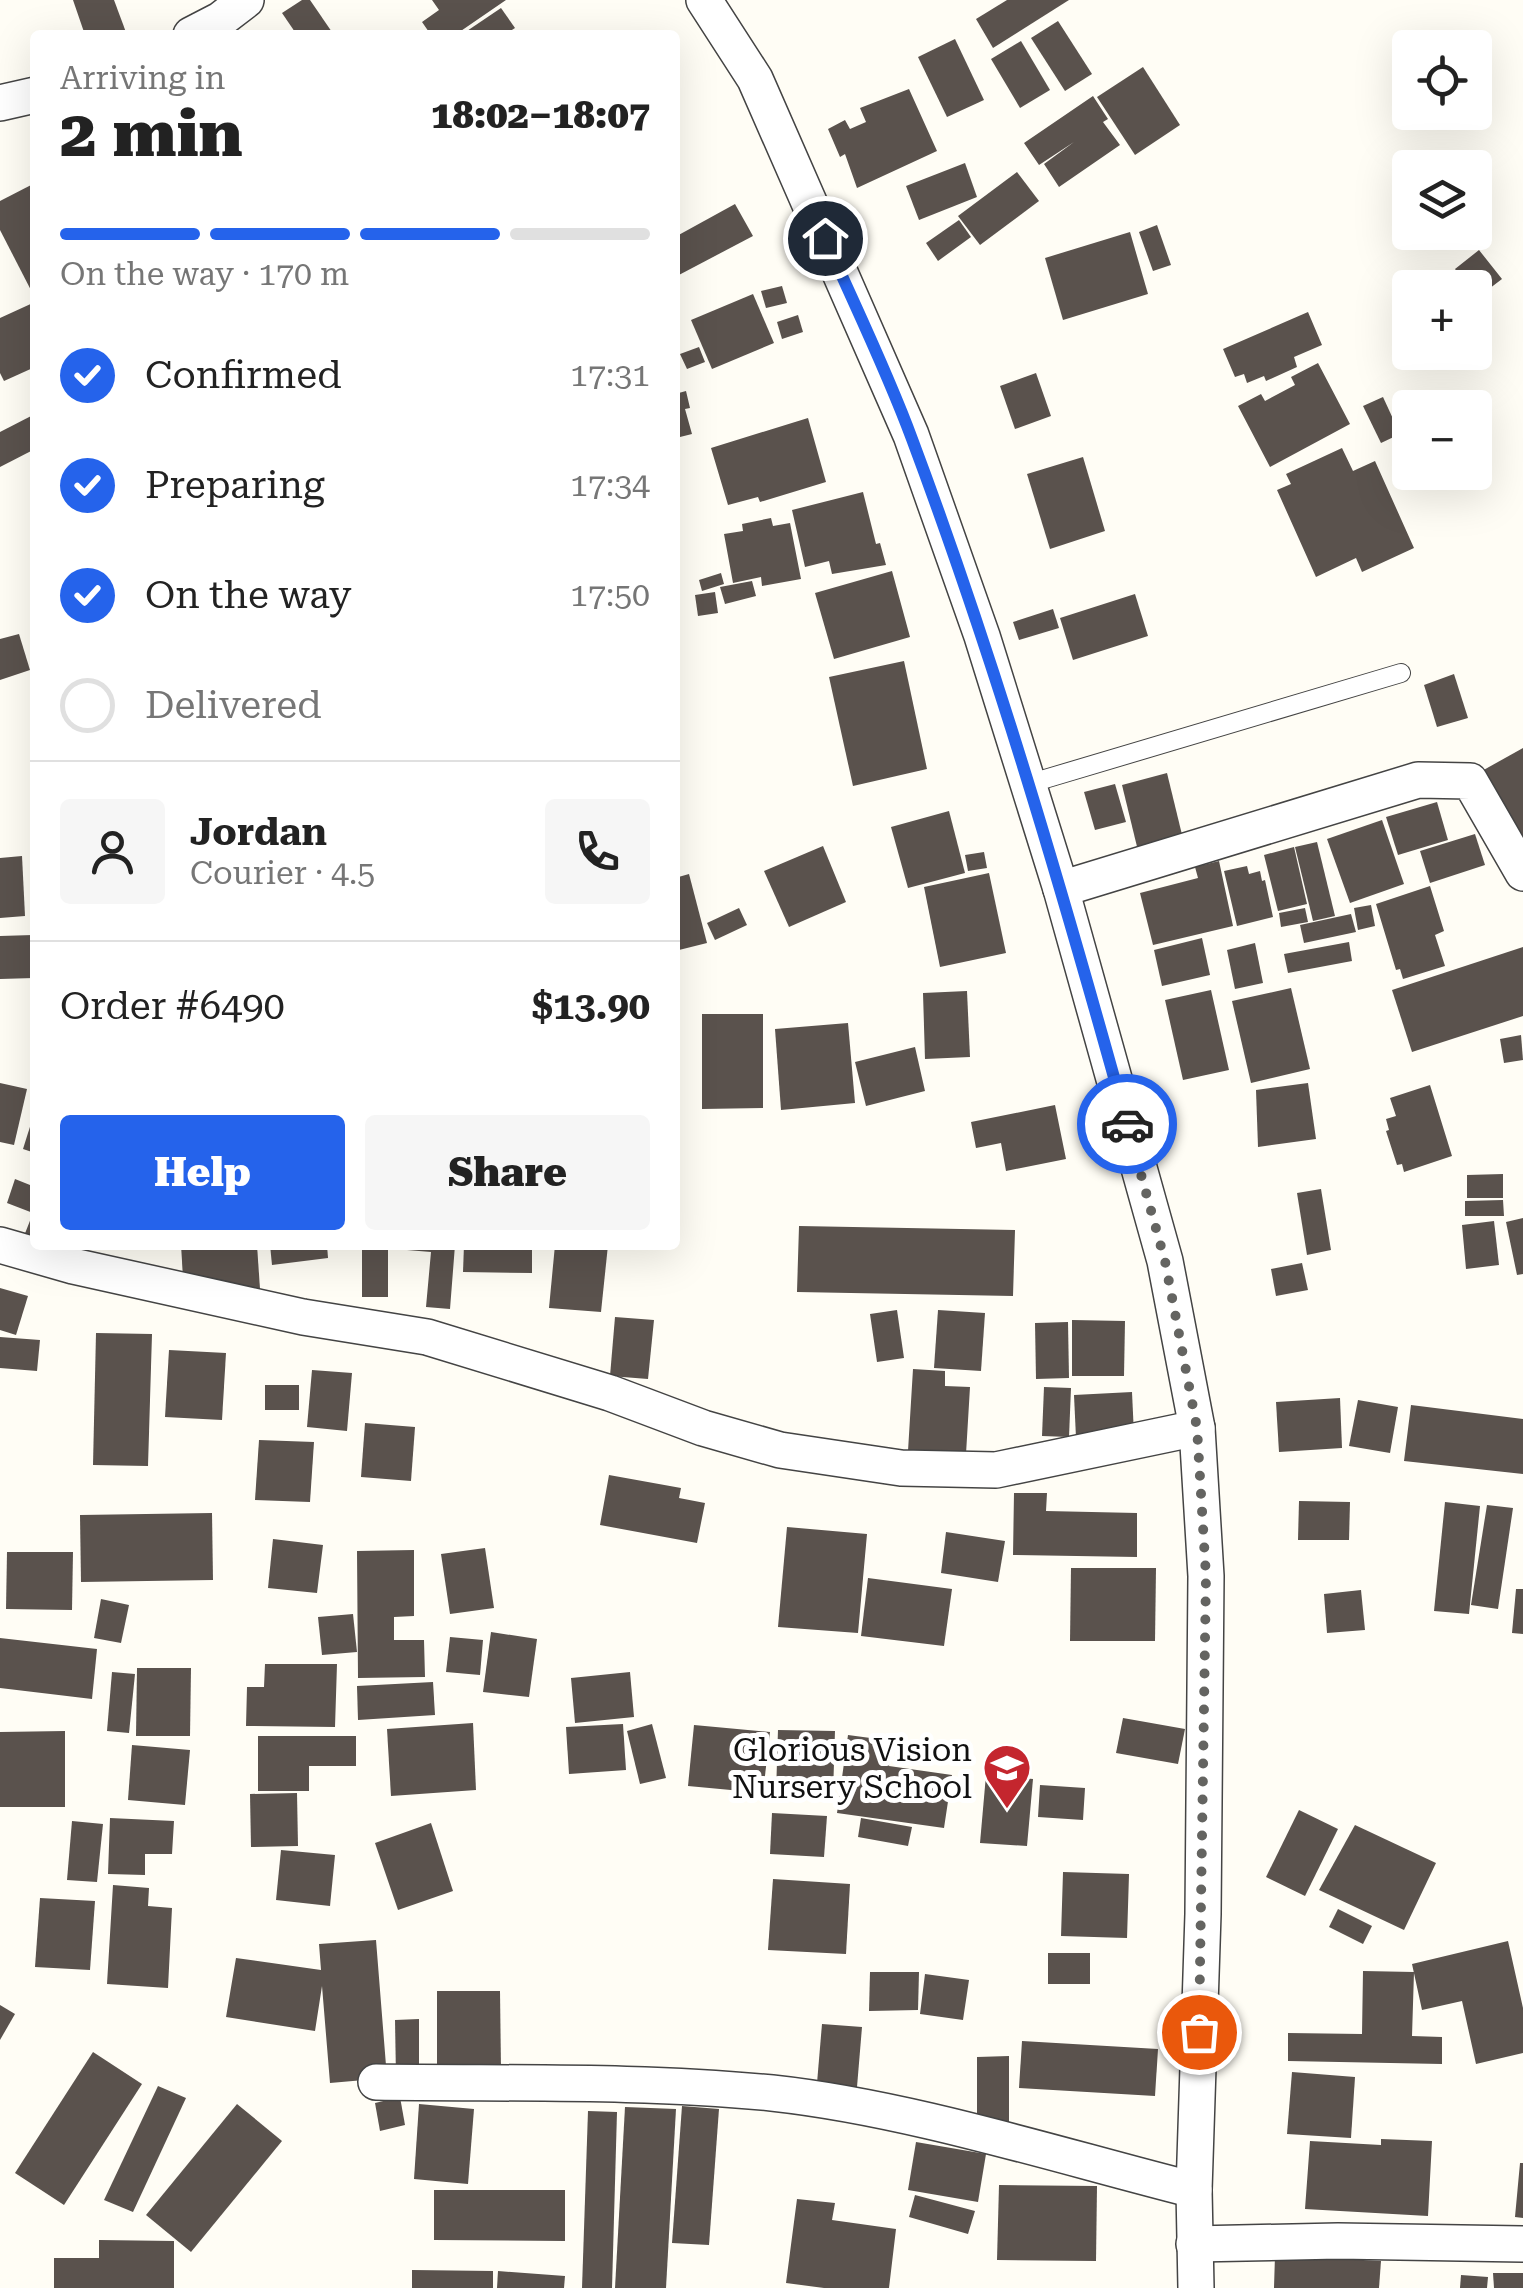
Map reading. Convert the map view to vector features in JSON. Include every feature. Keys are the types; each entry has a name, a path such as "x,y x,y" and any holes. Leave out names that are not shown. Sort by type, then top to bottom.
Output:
{"street":[{"path":"200,30 246,0"},
{"path":"704,0 755,79 911,435 982,636 1061,889 1165,1261 1197,1428 1206,1596 1203,1914 1194,2190 1196,2288"},
{"path":"0,103 30,97"},
{"path":"1061,889 1418,780 1470,781 1523,873"},
{"path":"0,1245 73,1266 303,1316 427,1337 610,1393 704,1428 797,1453 901,1468 996,1470 1197,1428"},
{"path":"376,2082 658,2086 773,2094 880,2112 1194,2190"},
{"path":"1194,2244 1523,2244"}],"lane":[{"path":"1028,784 1401,673"}],"building":[{"path":"73,0 114,0 125,30 83,30"},
{"path":"302,0 310,0 331,30 294,30 282,13"},
{"path":"432,0 506,0 462,30 428,30 422,22 439,10"},
{"path":"1007,0 1069,0 993,48 976,19"},
{"path":"501,8 515,28 512,30 468,30"},
{"path":"1058,21 1092,74 1065,91 1031,38"},
{"path":"955,39 984,100 947,117 918,57"},
{"path":"1021,41 1050,90 1020,108 991,59"},
{"path":"1143,67 1180,125 1135,155 1097,97"},
{"path":"909,89 937,151 857,188 845,154 840,157 828,129 845,120 850,129 866,122 860,108"},
{"path":"1093,96 1108,119 1103,122 1120,145 1059,187 1044,164 1074,142 1039,165 1024,143"},
{"path":"965,163 977,197 919,220 906,186"},
{"path":"1017,172 1039,201 980,245 958,216"},
{"path":"30,186 30,288 0,230 0,201"},
{"path":"735,204 753,236 680,274 680,234"},
{"path":"959,220 971,237 938,261 926,243"},
{"path":"1157,225 1171,265 1153,271 1139,232"},
{"path":"1130,232 1148,294 1063,320 1045,258"},
{"path":"1479,250 1502,279 1492,287 1492,270 1455,269"},
{"path":"782,286 787,303 766,308 761,291"},
{"path":"753,294 774,343 712,369 691,320"},
{"path":"30,304 30,369 4,381 0,373 0,318"},
{"path":"1308,312 1322,345 1294,357 1297,367 1266,381 1264,376 1247,383 1244,374 1235,377 1223,349"},
{"path":"798,315 803,332 782,339 777,322"},
{"path":"699,347 705,362 687,369 680,354"},
{"path":"1318,363 1350,424 1270,467 1238,406 1261,394 1265,401 1295,385 1291,377"},
{"path":"1036,373 1051,416 1015,429 1000,386"},
{"path":"686,391 690,408 685,409 692,434 680,437 680,393"},
{"path":"1383,397 1392,417 1392,438 1381,443 1363,406"},
{"path":"30,417 30,452 0,467 0,432"},
{"path":"808,418 826,482 760,502 758,497 728,505 711,448"},
{"path":"1342,448 1353,471 1375,461 1414,548 1362,572 1356,558 1316,577 1277,490 1291,484 1286,474"},
{"path":"1083,457 1105,531 1050,549 1027,474"},
{"path":"863,492 876,544 880,543 886,565 832,574 829,561 805,567 792,510"},
{"path":"771,518 773,526 790,523 801,579 762,586 761,577 733,583 724,534 743,531 742,524"},
{"path":"892,571 910,637 834,659 815,593"},
{"path":"721,573 724,584 702,591 699,580"},
{"path":"752,581 756,596 725,604 720,587"},
{"path":"715,592 718,613 698,616 695,595"},
{"path":"1135,594 1148,636 1073,660 1060,618"},
{"path":"1053,609 1059,628 1019,640 1013,622"},
{"path":"19,634 30,670 0,680 0,639"},
{"path":"904,661 927,769 853,786 829,677"},
{"path":"1454,674 1468,718 1437,727 1424,685"},
{"path":"1523,748 1523,851 1480,772"},
{"path":"1167,773 1185,847 1140,859 1122,785"},
{"path":"1115,784 1126,822 1095,830 1084,792"},
{"path":"1437,802 1448,840 1398,855 1386,817"},
{"path":"949,811 965,873 908,888 891,827"},
{"path":"1382,820 1404,884 1350,903 1327,839"},
{"path":"1475,834 1485,865 1430,883 1420,851"},
{"path":"1317,842 1335,916 1313,921 1295,847"},
{"path":"823,846 846,902 789,927 764,871"},
{"path":"1294,847 1307,904 1278,911 1264,855"},
{"path":"984,852 987,868 968,871 965,855"},
{"path":"22,856 25,916 0,918 0,858"},
{"path":"1219,861 1233,926 1153,945 1140,893 1198,878 1195,867"},
{"path":"1247,866 1249,874 1260,871 1262,881 1265,880 1273,917 1237,926 1224,871"},
{"path":"989,873 1006,953 940,967 924,887"},
{"path":"689,874 707,943 680,950 680,877"},
{"path":"1430,886 1444,931 1435,935 1445,966 1403,979 1400,969 1396,970 1376,904"},
{"path":"1371,905 1375,926 1358,930 1354,908"},
{"path":"739,908 747,925 715,940 707,923"},
{"path":"1305,908 1308,922 1281,927 1279,913"},
{"path":"1351,914 1356,932 1304,943 1300,925"},
{"path":"30,935 30,978 0,979 0,936"},
{"path":"1202,938 1210,975 1162,986 1154,950"},
{"path":"1349,942 1352,961 1288,973 1284,954"},
{"path":"1255,943 1263,983 1235,989 1227,950"},
{"path":"1523,947 1523,1016 1412,1052 1392,990"},
{"path":"1291,988 1310,1069 1251,1083 1232,1001"},
{"path":"1211,990 1229,1070 1183,1080 1165,1000"},
{"path":"967,991 970,1057 925,1059 923,993"},
{"path":"702,1014 763,1014 763,1108 702,1109"},
{"path":"848,1023 855,1103 781,1110 775,1029"},
{"path":"1521,1035 1523,1060 1504,1063 1500,1039"},
{"path":"915,1047 925,1091 866,1106 855,1062"},
{"path":"0,1083 27,1089 14,1145 0,1142"},
{"path":"1308,1083 1316,1139 1258,1147 1256,1090"},
{"path":"1430,1085 1452,1156 1404,1172 1402,1164 1397,1165 1386,1131 1386,1119 1396,1116 1390,1098"},
{"path":"1055,1105 1066,1159 1006,1171 1001,1143 976,1148 971,1122"},
{"path":"30,1127 30,1151 23,1149"},
{"path":"1503,1174 1503,1198 1467,1198 1467,1175"},
{"path":"15,1179 30,1185 30,1212 7,1203"},
{"path":"1321,1189 1331,1250 1307,1255 1297,1193"},
{"path":"1503,1200 1504,1216 1465,1216 1465,1201"},
{"path":"1523,1218 1523,1274 1517,1275 1506,1222"},
{"path":"1494,1221 1499,1265 1466,1269 1462,1225"},
{"path":"799,1226 1015,1230 1013,1296 797,1292"},
{"path":"181,1250 257,1250 260,1289 184,1294"},
{"path":"270,1250 327,1250 328,1258 272,1265"},
{"path":"362,1250 388,1250 388,1297 362,1297"},
{"path":"407,1250 455,1250 450,1309 426,1307 431,1252"},
{"path":"464,1250 532,1250 532,1273 463,1272"},
{"path":"555,1250 607,1250 601,1312 549,1308"},
{"path":"1302,1263 1308,1290 1276,1296 1271,1269"},
{"path":"0,1288 28,1296 16,1335 0,1330"},
{"path":"897,1310 904,1358 877,1362 870,1314"},
{"path":"938,1310 985,1313 981,1371 934,1368"},
{"path":"615,1317 654,1320 648,1379 610,1376"},
{"path":"1072,1320 1125,1321 1124,1376 1072,1376"},
{"path":"1068,1322 1069,1378 1036,1379 1035,1323"},
{"path":"96,1333 152,1334 148,1466 93,1465"},
{"path":"0,1337 40,1340 37,1371 0,1368"},
{"path":"169,1350 226,1353 222,1420 165,1417"},
{"path":"913,1369 945,1371 945,1386 970,1387 966,1454 908,1451"},
{"path":"312,1370 352,1373 347,1431 307,1427"},
{"path":"265,1385 299,1385 299,1410 265,1410"},
{"path":"1044,1387 1071,1388 1069,1437 1042,1436"},
{"path":"1132,1392 1134,1435 1076,1438 1074,1395"},
{"path":"1340,1398 1342,1448 1279,1452 1276,1402"},
{"path":"1358,1400 1398,1407 1390,1453 1349,1446"},
{"path":"1411,1405 1523,1419 1523,1474 1404,1461"},
{"path":"365,1423 415,1427 411,1481 361,1477"},
{"path":"259,1440 314,1442 310,1502 255,1500"},
{"path":"609,1475 681,1488 679,1498 705,1503 697,1543 600,1525"},
{"path":"1014,1493 1047,1493 1046,1511 1137,1513 1137,1557 1013,1555"},
{"path":"1299,1501 1350,1502 1349,1540 1298,1540"},
{"path":"1445,1502 1480,1506 1469,1614 1434,1611"},
{"path":"1487,1505 1513,1508 1498,1609 1471,1605"},
{"path":"212,1513 213,1580 81,1582 80,1515"},
{"path":"787,1527 867,1534 858,1633 778,1627"},
{"path":"946,1532 1005,1541 998,1582 941,1573"},
{"path":"273,1539 323,1545 317,1593 268,1588"},
{"path":"485,1548 494,1608 450,1614 441,1554"},
{"path":"414,1550 414,1616 394,1617 394,1640 424,1640 425,1677 358,1678 357,1551"},
{"path":"7,1552 73,1552 72,1610 6,1609"},
{"path":"1071,1568 1156,1568 1155,1641 1070,1641"},
{"path":"868,1578 952,1589 944,1646 861,1636"},
{"path":"1516,1589 1523,1589 1523,1634 1512,1633"},
{"path":"1361,1590 1365,1630 1327,1633 1324,1594"},
{"path":"101,1599 129,1605 121,1643 94,1638"},
{"path":"353,1614 357,1652 322,1655 318,1617"},
{"path":"491,1632 537,1639 529,1697 483,1692"},
{"path":"450,1637 483,1640 480,1675 446,1672"},
{"path":"0,1638 97,1649 92,1699 0,1688"},
{"path":"265,1664 337,1664 335,1727 246,1726 247,1687 264,1687"},
{"path":"137,1668 191,1668 190,1736 136,1736"},
{"path":"112,1672 135,1674 129,1733 107,1731"},
{"path":"630,1672 634,1717 575,1723 571,1678"},
{"path":"433,1682 435,1715 358,1720 357,1686"},
{"path":"1123,1718 1185,1729 1178,1764 1116,1753"},
{"path":"473,1723 476,1790 391,1796 387,1729"},
{"path":"623,1724 626,1770 569,1774 566,1727"},
{"path":"652,1724 666,1778 640,1784 627,1731"},
{"path":"694,1725 770,1732 763,1793 688,1786"},
{"path":"778,1730 835,1731 833,1794 776,1793"},
{"path":"65,1731 65,1807 0,1807 0,1732"},
{"path":"848,1735 893,1741 889,1766 952,1775 944,1828 837,1813"},
{"path":"258,1736 356,1736 356,1766 309,1766 309,1791 258,1791"},
{"path":"132,1745 190,1750 185,1805 128,1800"},
{"name":"Glorious Vision Nursery School","path":"986,1775 1033,1779 1027,1846 980,1843"},
{"path":"1040,1785 1085,1788 1083,1820 1038,1817"},
{"path":"297,1793 298,1846 251,1847 250,1794"},
{"path":"1299,1810 1338,1829 1305,1896 1266,1877"},
{"path":"772,1813 827,1816 824,1857 770,1854"},
{"path":"110,1818 174,1821 172,1854 145,1854 145,1875 108,1874"},
{"path":"861,1818 912,1827 908,1846 858,1837"},
{"path":"72,1821 103,1824 97,1882 67,1880"},
{"path":"431,1823 453,1891 398,1910 375,1843"},
{"path":"1355,1825 1436,1863 1404,1930 1319,1890"},
{"path":"281,1850 335,1855 330,1906 276,1900"},
{"path":"1063,1872 1129,1874 1127,1938 1061,1936"},
{"path":"773,1879 850,1884 846,1954 768,1950"},
{"path":"113,1885 149,1888 148,1906 172,1908 168,1988 107,1984"},
{"path":"40,1898 95,1901 90,1970 35,1967"},
{"path":"1338,1909 1372,1926 1363,1944 1329,1927"},
{"path":"376,1940 387,2078 330,2083 322,1986 315,2031 226,2017 236,1958 321,1970 319,1944"},
{"path":"1508,1941 1523,2008 1523,2053 1476,2064 1462,2001 1422,2010 1412,1964"},
{"path":"1048,1953 1090,1953 1090,1984 1048,1984"},
{"path":"1363,1971 1414,1972 1412,2036 1442,2037 1442,2064 1288,2061 1288,2033 1362,2034"},
{"path":"870,1972 919,1972 918,2010 869,2011"},
{"path":"925,1974 969,1980 963,2020 920,2014"},
{"path":"437,1991 500,1991 501,2070 437,2071"},
{"path":"0,2005 15,2014 0,2040"},
{"path":"419,2019 419,2077 396,2077 395,2020"},
{"path":"822,2024 862,2027 856,2099 816,2095"},
{"path":"1022,2041 1158,2049 1155,2096 1019,2088"},
{"path":"93,2052 142,2084 64,2205 15,2173"},
{"path":"1009,2056 1009,2123 977,2123 977,2057"},
{"path":"1292,2072 1355,2077 1351,2138 1287,2134"},
{"path":"158,2086 186,2098 133,2212 104,2200"},
{"path":"400,2097 405,2125 380,2131 375,2103"},
{"path":"237,2104 282,2141 191,2252 146,2215"},
{"path":"419,2104 474,2109 468,2184 414,2179"},
{"path":"682,2106 719,2109 709,2245 672,2243"},
{"path":"625,2107 676,2109 666,2288 615,2288"},
{"path":"588,2111 617,2112 612,2288 582,2288"},
{"path":"1381,2139 1432,2141 1428,2216 1305,2209 1310,2141 1381,2145"},
{"path":"916,2142 986,2154 978,2202 908,2190"},
{"path":"1523,2163 1523,2218 1515,2217"},
{"path":"999,2185 1097,2186 1096,2261 997,2260"},
{"path":"434,2190 565,2190 565,2241 434,2240"},
{"path":"915,2195 975,2211 968,2234 909,2217"},
{"path":"797,2199 835,2203 832,2220 896,2229 889,2288 824,2288 786,2283"},
{"path":"99,2240 174,2241 174,2288 54,2288 54,2258 99,2258"},
{"path":"1275,2255 1381,2261 1379,2288 1274,2288"},
{"path":"412,2270 493,2271 493,2288 412,2288"},
{"path":"498,2271 565,2276 564,2288 497,2288"},
{"path":"1493,2273 1523,2273 1523,2288 1494,2288"},
{"path":"1461,2275 1488,2277 1487,2288 1460,2288"}],"way so far":[{"path":"1127,1124 1165,1261 1197,1428 1206,1576 1199,2032"}],"place":[{"name":"Glorious Vision Nursery School","path":"1007,1810"}],"route":[{"path":"825,238 911,435 982,636 1061,889 1127,1124"}]}
